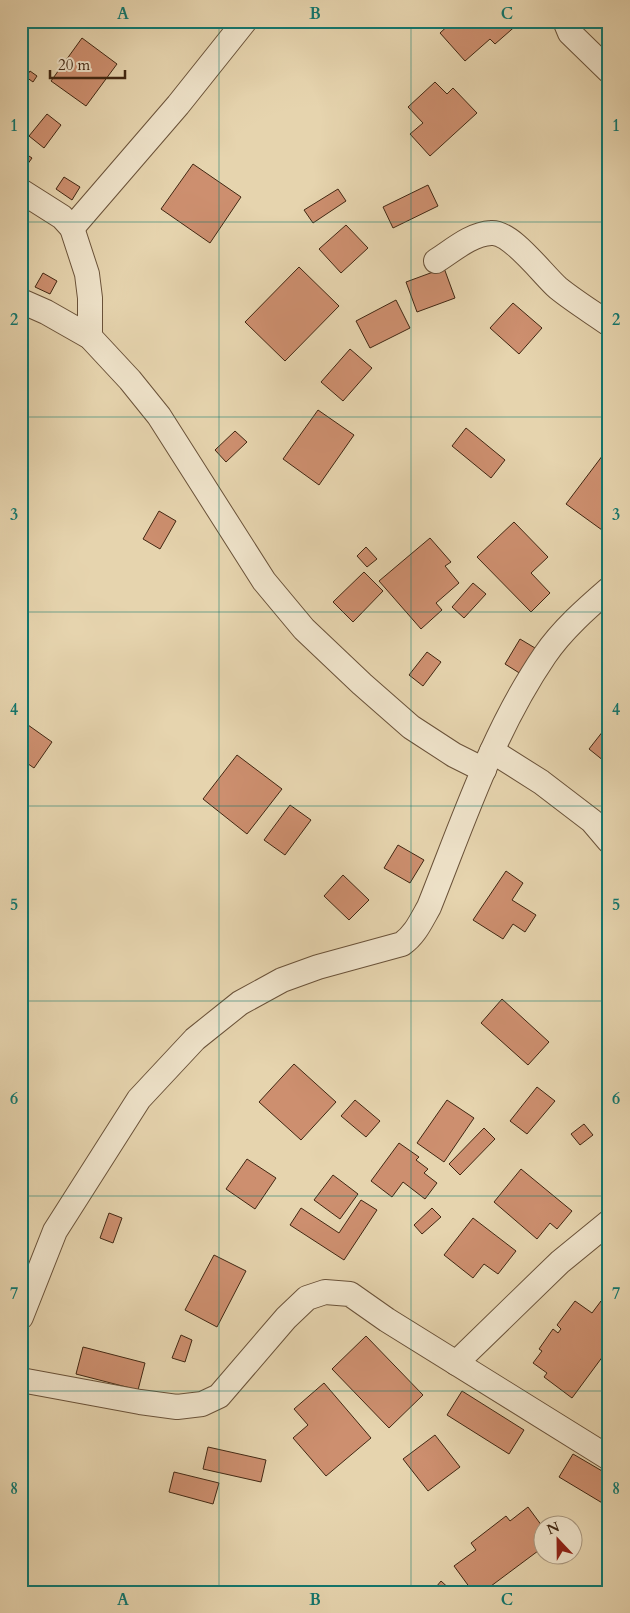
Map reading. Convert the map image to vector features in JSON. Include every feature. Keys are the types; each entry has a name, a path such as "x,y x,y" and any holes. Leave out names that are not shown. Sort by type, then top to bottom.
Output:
{"street":[{"path":"72,228 172,112 246,21"},
{"path":"570,25 609,71"},
{"path":"21,191 62,217 72,228 87,274 90,298 90,338"},
{"path":"436,261 470,240 492,233 499,234 512,242 558,288 609,324"},
{"path":"21,300 46,312 90,338 130,380 159,416 264,581 304,629 362,684 410,727 454,755 488,761 541,782 592,821 609,841"},
{"path":"21,1317 55,1231 139,1100 195,1039 240,1003 282,980 318,967 402,944 409,940 429,907 488,761 514,705 546,653 582,613 609,589"},
{"path":"456,1363 560,1262 609,1222"},
{"path":"21,1380 177,1407 202,1404 219,1396 286,1318 307,1298 325,1292 350,1294 387,1320 609,1458"}],"building":[{"path":"453,21 518,21 519,23 495,44 490,39 465,61 440,33"},
{"path":"82,38 117,64 86,106 51,81"},
{"path":"30,71 37,76 33,82 26,77"},
{"path":"435,82 447,94 453,88 477,113 430,156 410,134 423,123 408,107"},
{"path":"47,114 61,125 44,148 29,136"},
{"path":"21,151 32,158 22,172 21,171"},
{"path":"193,164 241,197 210,243 161,209"},
{"path":"64,177 80,187 72,200 56,189"},
{"path":"428,185 438,206 393,228 383,207"},
{"path":"338,189 346,201 313,223 304,210"},
{"path":"346,225 368,248 341,273 319,249"},
{"path":"609,231 609,245 602,238"},
{"path":"299,267 339,306 285,361 245,322"},
{"path":"444,268 455,298 417,312 406,282"},
{"path":"43,273 57,281 50,294 35,287"},
{"path":"396,300 410,328 370,348 356,321"},
{"path":"513,303 542,328 519,354 490,328"},
{"path":"350,349 372,368 343,401 321,382"},
{"path":"318,410 354,435 319,485 283,459"},
{"path":"466,428 505,460 491,478 452,446"},
{"path":"235,431 247,442 226,462 215,450"},
{"path":"609,447 609,522 602,530 566,504"},
{"path":"159,511 176,521 160,549 143,539"},
{"path":"514,522 548,557 531,573 550,593 531,612 477,557"},
{"path":"430,538 451,562 445,566 459,583 436,603 442,610 421,629 379,581"},
{"path":"366,547 377,559 367,567 357,556"},
{"path":"364,572 383,591 353,622 333,602"},
{"path":"473,583 486,594 464,618 452,607"},
{"path":"520,639 545,654 529,679 505,664"},
{"path":"427,652 441,662 423,686 409,675"},
{"path":"21,720 52,742 34,768 21,759"},
{"path":"607,726 609,728 609,765 589,749"},
{"path":"237,755 282,789 247,834 203,799"},
{"path":"290,805 311,820 285,855 264,840"},
{"path":"398,845 424,860 410,883 384,868"},
{"path":"506,871 523,883 512,900 536,915 525,932 513,924 503,939 473,920"},
{"path":"343,875 369,900 349,920 324,896"},
{"path":"502,999 549,1042 528,1065 481,1023"},
{"path":"294,1064 336,1102 301,1140 259,1102"},
{"path":"537,1087 555,1101 527,1134 510,1121"},
{"path":"355,1100 380,1121 366,1137 341,1116"},
{"path":"447,1100 474,1118 444,1162 417,1143"},
{"path":"584,1124 593,1135 580,1145 571,1134"},
{"path":"484,1128 495,1139 460,1175 449,1164"},
{"path":"399,1143 419,1157 416,1160 428,1169 424,1173 437,1183 425,1199 403,1182 392,1197 371,1181"},
{"path":"247,1159 276,1178 255,1209 226,1189"},
{"path":"521,1169 572,1211 557,1229 550,1223 537,1239 494,1202"},
{"path":"333,1175 358,1194 340,1219 314,1200"},
{"path":"361,1200 377,1210 344,1260 290,1225 301,1208 339,1233"},
{"path":"432,1208 441,1217 422,1234 414,1225"},
{"path":"109,1213 122,1218 113,1243 100,1238"},
{"path":"473,1218 516,1251 498,1274 484,1264 473,1278 444,1255"},
{"path":"214,1255 246,1271 217,1327 185,1310"},
{"path":"575,1301 592,1313 601,1301 609,1307 609,1332 602,1341 609,1348 572,1398 544,1377 547,1373 533,1363 542,1351 539,1349 553,1329 558,1333 561,1329 557,1325"},
{"path":"181,1335 192,1340 185,1362 172,1358"},
{"path":"366,1336 423,1395 389,1428 332,1369"},
{"path":"83,1347 145,1363 138,1390 76,1374"},
{"path":"324,1383 371,1438 326,1476 293,1438 308,1425 294,1409"},
{"path":"462,1391 524,1430 509,1454 447,1415"},
{"path":"435,1435 460,1467 428,1491 403,1459"},
{"path":"208,1447 266,1460 261,1482 203,1469"},
{"path":"573,1454 609,1475 609,1507 559,1477"},
{"path":"174,1472 219,1483 213,1504 169,1492"},
{"path":"528,1507 535,1516 532,1516 532,1555 483,1592 473,1592 454,1566 476,1550 471,1543 506,1516 510,1521"},
{"path":"441,1581 453,1592 432,1592"}]}
